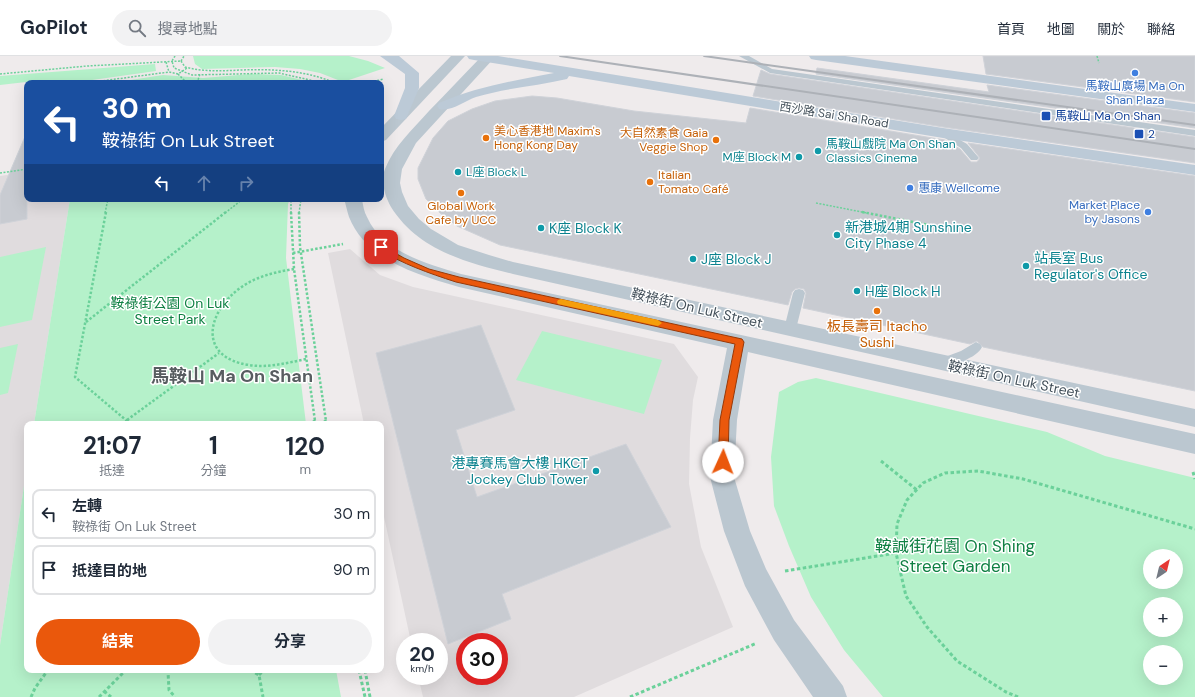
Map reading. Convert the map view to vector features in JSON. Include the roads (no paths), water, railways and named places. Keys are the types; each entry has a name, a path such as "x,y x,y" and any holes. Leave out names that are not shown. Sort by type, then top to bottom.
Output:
{"main road":[{"path":"387,56 394,59 412,73 412,88 402,116"},
{"name":"西沙路 Sai Sha Road","path":"474,56 488,57 943,133 1195,170"},
{"path":"816,56 1195,108"},
{"path":"572,58 653,85"},
{"path":"444,106 469,94 493,88 581,73"}],"street":[{"path":"384,134 458,56"},
{"name":"鞍祿街 On Luk Street","path":"488,57 410,141 400,156 392,173 392,188 397,204 408,219 428,236 451,248 479,259 1195,418"},
{"name":"鞍祿街 On Luk Street","path":"354,202 357,214 364,229 381,247 402,260 426,270 459,280 1195,444"},
{"path":"739,342 725,420 722,477 737,531 755,577 784,630 832,697"}],"lane":[{"path":"742,56 770,71 1195,133"},
{"path":"943,133 964,146 974,158"},
{"path":"790,329 799,293"},
{"path":"942,363 965,354 976,347"}],"railway":[{"path":"560,56 1195,149"},
{"path":"704,56 1195,125"}],"place":[{"name":"馬鞍山廣場 Ma On Shan Plaza","path":"1135,73"},
{"name":"馬鞍山 Ma On Shan","path":"1046,116"},
{"name":"2","path":"1139,134"},
{"name":"美心香港地 Maxim's Hong Kong Day","path":"486,138"},
{"name":"大自然素食 Gaia Veggie Shop","path":"716,140"},
{"name":"馬鞍山戲院 Ma On Shan Classics Cinema","path":"818,151"},
{"name":"M座 Block M","path":"799,157"},
{"name":"L座 Block L","path":"458,172"},
{"name":"Italian Tomato Café","path":"650,182"},
{"name":"惠康 Wellcome","path":"910,188"},
{"name":"Global Work Cafe by UCC","path":"461,193"},
{"name":"Market Place by Jasons","path":"1148,212"},
{"name":"K座 Block K","path":"541,228"},
{"name":"新港城4期 Sunshine City Phase 4","path":"837,235"},
{"name":"J座 Block J","path":"693,259"},
{"name":"站長室 Bus Regulator's Office","path":"1026,266"},
{"name":"H座 Block H","path":"857,291"},
{"name":"板長壽司 Itacho Sushi","path":"877,311"},
{"name":"港專賽馬會大樓 HKCT Jockey Club Tower","path":"596,471"}],"district":[{"name":"馬鞍山 Ma On Shan","path":"232,376"}],"park label":[{"name":"鞍祿街公園 On Luk Street Park","path":"170,312"},
{"name":"鞍誠街花園 On Shing Street Garden","path":"955,556"}]}
